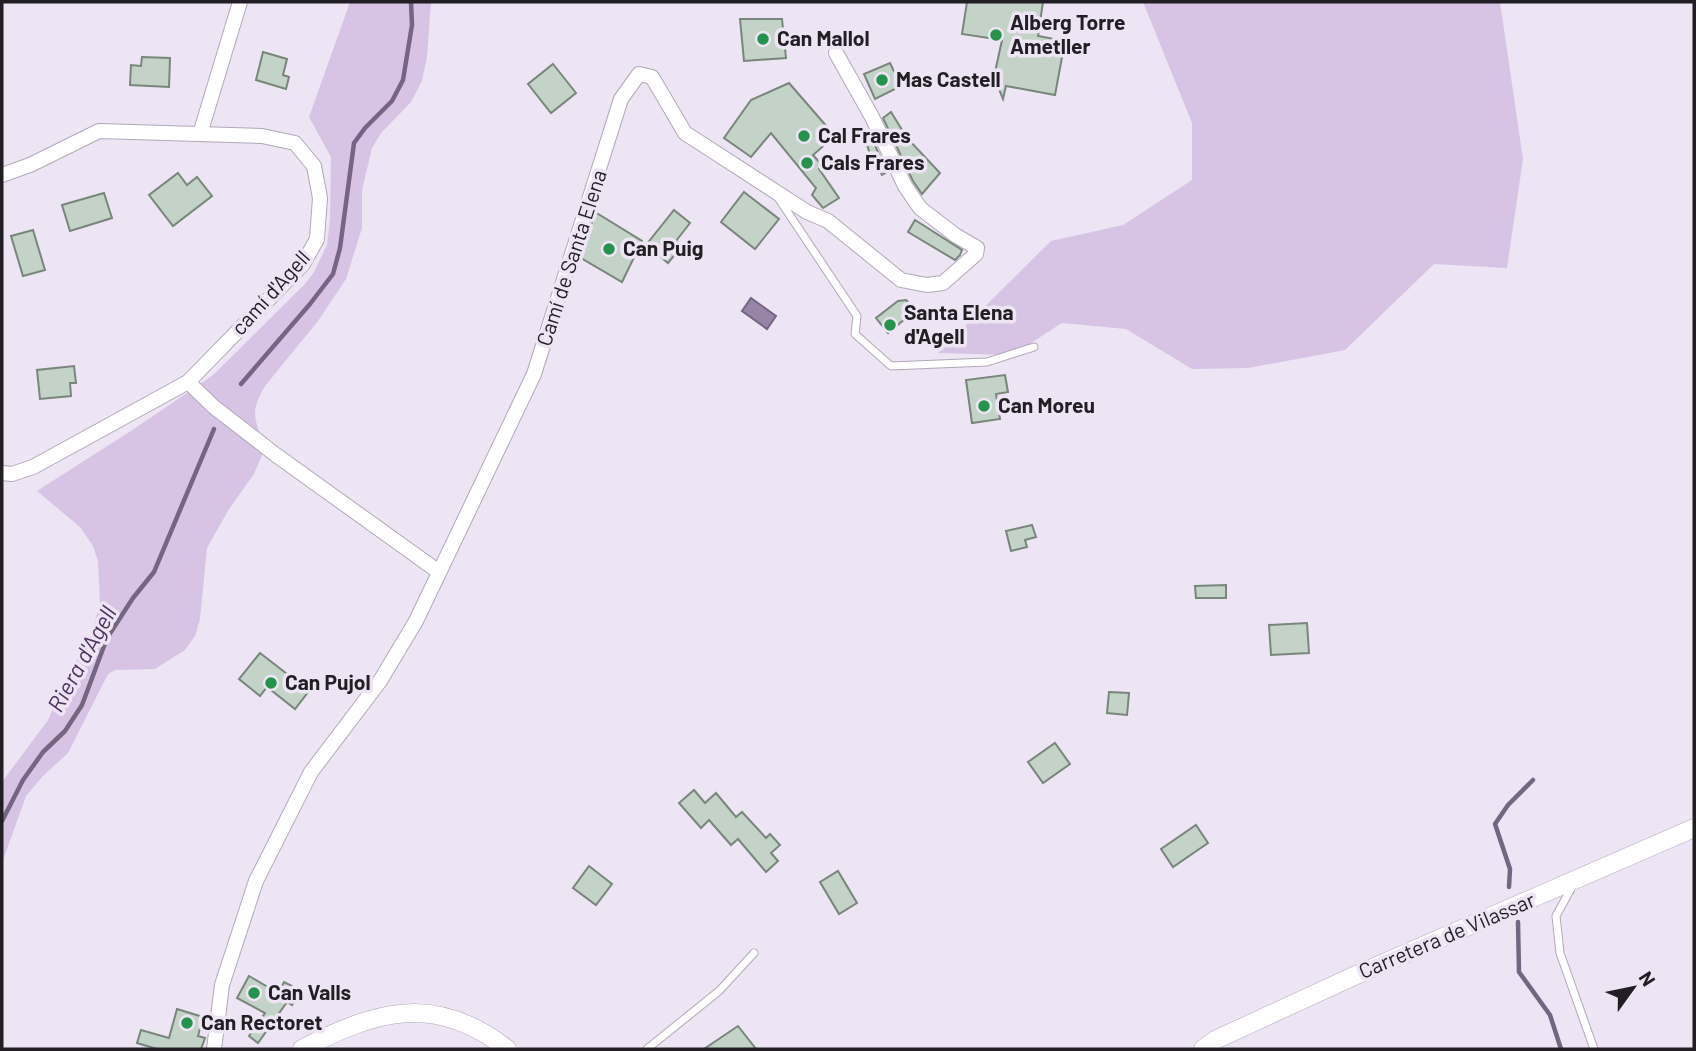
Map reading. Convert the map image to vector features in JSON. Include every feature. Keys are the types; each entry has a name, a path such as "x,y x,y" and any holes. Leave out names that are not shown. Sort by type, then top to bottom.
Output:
{"street":[{"path":"200,134 240,2"},
{"name":"Camí de Santa Elena","path":"214,1049 222,985 256,881 311,772 380,681 416,621 534,374 621,99 639,74 652,77 685,133 807,212 828,221 901,280 927,285 943,283 976,254 977,247 955,235 920,208 905,186 872,117 836,53"},
{"name":"camí d'Agell","path":"2,175 30,165 99,131 262,136 295,144 314,166 320,198 317,239 303,264 188,382 33,467 12,474 2,472"},
{"path":"188,382 214,407 276,454 439,572"},
{"name":"Carretera de Vilassar","path":"1203,1049 1354,976 1694,828"},
{"path":"302,1049 362,1021 396,1013 417,1013 461,1021 490,1035 507,1049"}],"lane":[{"path":"772,190 857,316 855,334 891,366 987,362 1034,347"},
{"path":"1575,881 1556,915 1560,953 1594,1049"},
{"path":"647,1049 719,991 754,953"}],"shaded area":[{"path":"350,2 431,2 427,57 422,81 411,102 381,133 372,148 362,190 362,228 346,279 318,321 265,386 260,396 255,417 265,448 254,474 229,509 207,548 200,619 195,636 185,650 155,669 115,670 108,674 68,753 26,796 2,863 2,782 48,720 67,677 91,636 100,603 98,561 93,546 80,527 37,491 213,375 314,272 327,245 331,157 309,117"},
{"path":"1143,2 1500,2 1523,159 1507,268 1434,264 1345,350 1248,368 1192,369 1126,329 1062,323 1012,355 938,353 1051,241 1123,225 1192,180 1192,123"},
{"path":"751,298 776,316 767,329 742,311"}],"building":[{"path":"967,2 1043,2 1038,36 1065,41 1055,95 1006,86 1003,99 994,77 1002,40 962,34"},
{"name":"Can Mallol","path":"740,19 782,19 786,58 744,61"},
{"path":"263,52 287,59 283,75 289,77 286,89 256,80"},
{"path":"142,57 170,58 169,87 130,85 131,65 141,66"},
{"name":"Mas Castell","path":"890,63 901,86 875,99 864,74"},
{"path":"553,64 576,93 551,113 528,84"},
{"path":"789,83 835,136 813,155 822,165 819,169 839,198 823,208 812,195 816,188 771,133 751,157 724,138 751,100"},
{"path":"891,112 907,138 940,173 922,194 883,118"},
{"path":"868,130 887,172 882,175 872,160 863,133"},
{"path":"178,173 187,185 197,177 212,196 173,226 149,195"},
{"path":"744,192 779,219 755,249 721,222"},
{"path":"104,193 112,218 70,231 62,205"},
{"path":"674,210 690,223 676,241 682,246 668,263 646,245"},
{"name":"Can Puig","path":"595,212 642,241 622,282 581,258"},
{"path":"915,220 962,250 960,255 955,260 908,232"},
{"path":"33,230 45,270 23,276 11,236"},
{"name":"Santa Elena d'Agell","path":"906,300 912,306 911,314 888,333 876,318 898,301"},
{"path":"74,366 76,383 70,383 71,396 40,399 37,370"},
{"name":"Can Moreu","path":"1005,375 1008,392 996,394 1000,419 972,423 966,380"},
{"path":"1032,525 1036,537 1025,540 1027,547 1011,551 1006,531"},
{"path":"1226,585 1226,598 1196,598 1195,586"},
{"path":"1307,623 1309,653 1271,655 1269,625"},
{"name":"Can Pujol","path":"260,653 309,691 295,709 267,687 260,696 239,679"},
{"path":"1109,692 1129,693 1127,715 1107,713"},
{"path":"1055,743 1070,764 1043,783 1028,762"},
{"path":"694,790 705,803 716,793 736,817 742,812 766,838 770,834 780,845 771,853 778,861 766,872 738,839 731,845 709,820 701,828 679,803"},
{"path":"1196,825 1208,843 1173,867 1161,849"},
{"path":"589,866 612,884 596,905 573,888"},
{"path":"838,871 857,903 839,914 820,882"},
{"path":"249,976 278,993 284,982 300,990 292,1005 287,1002 258,1043 249,1036 265,1013 237,998"},
{"name":"Can Rectoret","path":"177,1009 203,1017 198,1036 205,1038 201,1049 157,1049 137,1043 141,1030 169,1038"},
{"path":"738,1026 756,1049 704,1049"}],"waterway":[{"name":"Riera d'Agell","path":"241,384 333,274 340,248 354,143 392,101 403,80 412,25 411,2"},
{"name":"Riera d'Agell","path":"2,821 23,780 43,752 65,731 82,705 107,638 154,572 214,429"},
{"path":"1509,887 1510,869 1495,824 1508,805 1533,780"},
{"path":"1518,922 1519,972 1550,1015 1561,1049"}],"place":[{"name":"Alberg Torre Ametller","path":"996,35"},
{"name":"Can Mallol","path":"763,39"},
{"name":"Mas Castell","path":"882,80"},
{"name":"Cal Frares","path":"804,136"},
{"name":"Cals Frares","path":"807,163"},
{"name":"Can Puig","path":"609,249"},
{"name":"Santa Elena d'Agell","path":"890,325"},
{"name":"Can Moreu","path":"984,406"},
{"name":"Can Pujol","path":"271,683"},
{"name":"Can Valls","path":"254,993"},
{"name":"Can Rectoret","path":"187,1023"}]}
